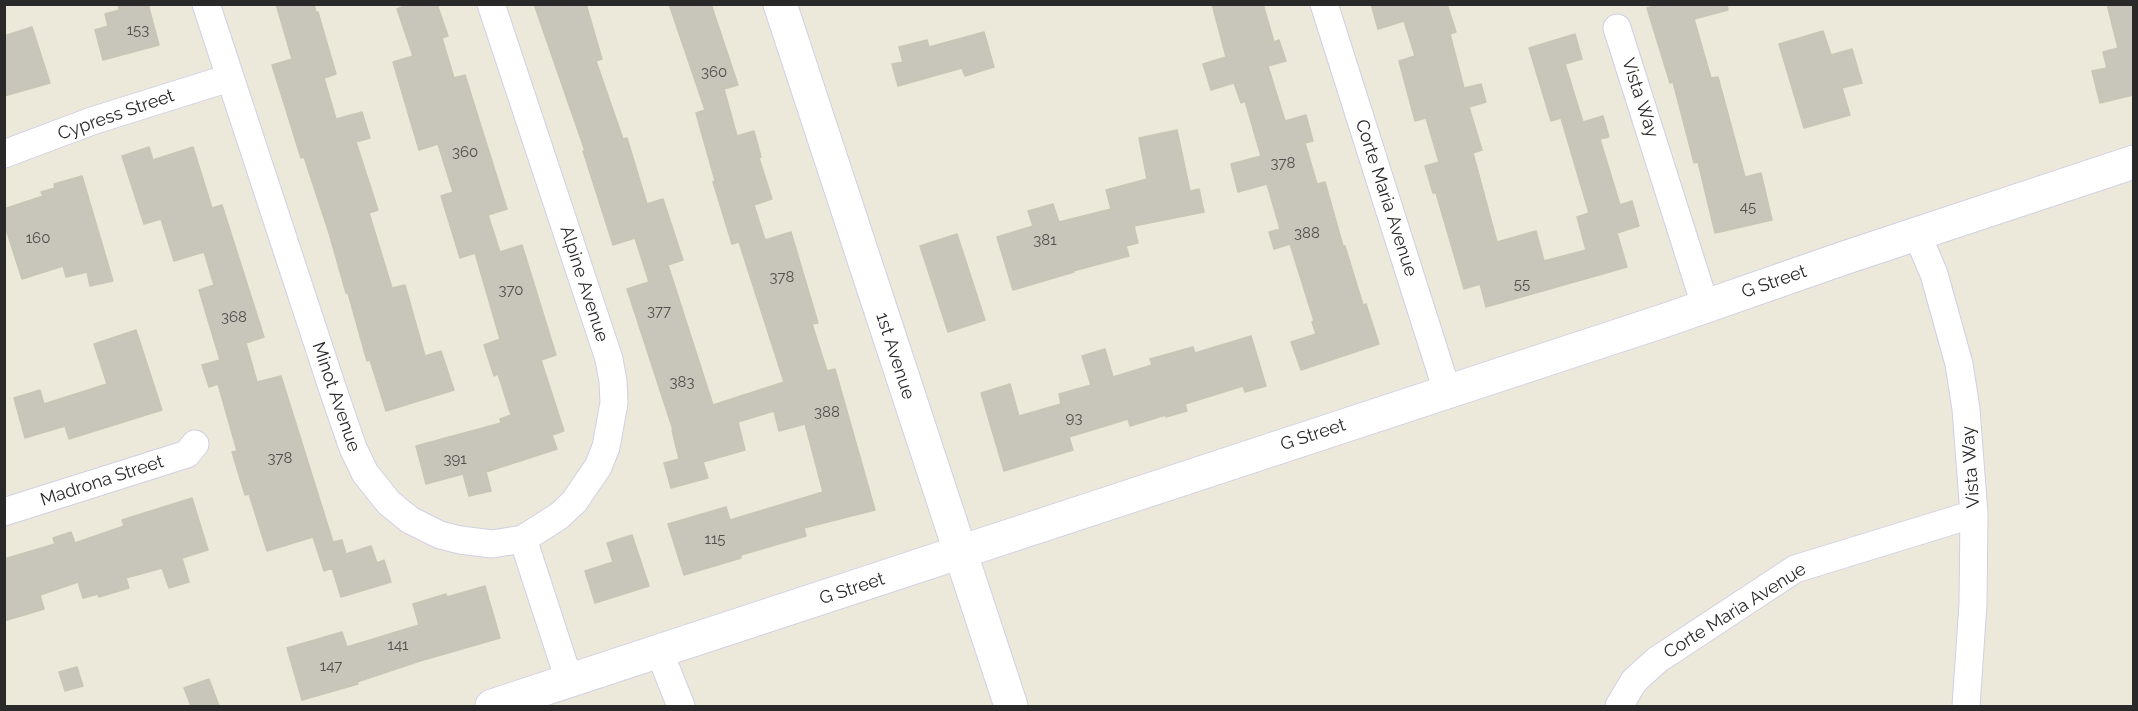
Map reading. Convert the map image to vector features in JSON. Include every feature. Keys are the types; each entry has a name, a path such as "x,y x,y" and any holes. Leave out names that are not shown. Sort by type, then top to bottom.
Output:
{"street":[{"name":"Minot Avenue","path":"206,4 336,399 353,448 365,473 389,503 410,520 440,535 492,544 524,539"},
{"name":"Alpine Avenue","path":"491,4 609,359 613,381 612,425 598,467 574,502 550,522 524,539"},
{"name":"1st Avenue","path":"780,4 1011,706"},
{"name":"Corte Maria Avenue","path":"1324,4 1447,391"},
{"name":"Vista Way","path":"1617,28 1705,305"},
{"name":"Cypress Street","path":"4,154 92,121 229,78"},
{"name":"G Street","path":"492,706 1666,320 2133,162"},
{"name":"Vista Way","path":"1917,234 1934,274 1959,364 1966,409 1974,514 1973,594 1966,706"},
{"name":"Madrona Street","path":"4,512 187,454 195,444"},
{"name":"Corte Maria Avenue","path":"1619,706 1634,681 1657,660 1795,569 1974,514"},
{"path":"524,539 569,680"},
{"path":"659,651 681,706"}],"building":[{"path":"118,4 148,4 159,45 103,60 95,30 108,26 105,14 119,10"},
{"path":"276,4 314,4 316,13 318,12 336,74 324,78 336,119 362,112 370,138 356,142 378,210 369,213 392,288 405,285 425,356 441,351 454,390 386,411 370,360 367,361 329,233 304,157 301,158 272,65 292,59"},
{"path":"409,4 437,4 448,36 442,38 454,78 465,75 507,209 488,215 500,252 522,245 556,355 541,360 564,431 552,435 557,449 486,472 491,491 469,496 463,474 426,484 416,446 501,423 500,419 511,415 498,374 494,376 484,345 500,339 475,253 460,258 441,196 453,192 438,144 419,150 393,62 413,56 397,9"},
{"path":"534,4 586,4 602,59 596,61 623,139 627,138 647,204 663,199 683,260 668,265 713,405 784,382 739,242 732,244 713,182 715,181 696,113 705,110 669,4 711,4 738,85 724,89 737,136 754,131 761,157 759,158 772,199 754,205 765,240 791,232 818,323 812,324 827,371 835,369 875,510 804,528 806,536 684,575 668,524 726,507 730,520 823,492 805,424 779,431 774,411 738,422 745,450 703,462 708,478 671,488 664,463 679,459 673,430 627,289 649,282 635,238 613,245 583,151 585,151"},
{"path":"1212,4 1263,4 1274,42 1279,40 1286,61 1268,66 1285,121 1306,115 1313,141 1305,143 1317,184 1325,182 1343,246 1345,246 1363,305 1366,304 1379,344 1301,370 1291,342 1316,334 1312,322 1314,321 1290,244 1274,249 1269,232 1280,229 1267,184 1238,192 1231,164 1261,156 1245,101 1241,103 1234,83 1211,90 1203,64 1226,57"},
{"path":"1371,4 1447,4 1456,32 1450,34 1464,88 1481,84 1486,102 1469,107 1482,150 1473,153 1497,242 1536,231 1544,261 1586,250 1577,217 1589,213 1561,118 1551,121 1529,48 1575,34 1582,59 1565,64 1583,122 1603,116 1609,137 1600,139 1620,205 1632,201 1639,226 1617,233 1627,267 1486,307 1480,284 1464,289 1436,193 1433,193 1425,166 1439,162 1426,118 1415,121 1399,61 1415,56 1404,21 1378,29"},
{"path":"1660,4 1727,4 1728,10 1694,19 1711,78 1718,77 1745,177 1761,173 1772,220 1715,233 1698,162 1694,163 1673,82 1670,83 1647,8"},
{"path":"2107,4 2133,4 2133,95 2100,103 2092,71 2107,68 2103,52 2118,48"},
{"path":"32,27 50,83 4,96 4,36"},
{"path":"1823,31 1831,55 1852,49 1862,83 1842,88 1850,115 1804,128 1779,44"},
{"path":"984,32 994,67 965,76 962,68 898,86 892,64 903,62 899,47 927,40 929,47"},
{"path":"1177,130 1190,191 1199,189 1204,212 1134,226 1138,243 1126,246 1129,256 1013,290 997,237 1033,226 1028,211 1053,204 1059,222 1111,209 1106,190 1147,179 1139,138"},
{"path":"149,147 153,160 193,147 212,208 222,205 264,337 246,343 257,382 281,376 333,542 342,540 346,554 371,546 377,563 384,560 391,582 341,597 332,568 324,571 313,537 267,551 249,494 245,495 232,452 237,451 218,384 209,387 202,365 220,360 199,290 214,285 204,252 174,261 161,219 144,224 122,156"},
{"path":"82,176 113,281 90,286 87,272 66,277 63,266 22,279 4,223 4,209 43,196 41,192 55,188 54,184"},
{"path":"957,234 985,320 948,332 920,246"},
{"path":"136,330 162,410 69,439 65,426 25,438 14,398 40,390 44,404 107,384 94,344"},
{"path":"1251,336 1266,386 1245,392 1243,386 1185,404 1187,411 1130,426 1128,419 1069,437 1073,450 1004,471 981,393 1010,384 1019,416 1061,404 1059,394 1091,385 1082,356 1105,349 1113,377 1152,365 1150,359 1193,347 1195,353"},
{"path":"192,498 208,550 182,558 189,582 169,588 162,568 126,578 129,588 99,597 98,594 83,598 78,582 40,595 44,609 4,621 4,559 55,544 53,538 71,532 75,543 124,526 122,520"},
{"path":"632,535 649,586 595,603 585,571 613,562 607,543"},
{"path":"485,586 500,638 420,661 357,682 358,684 302,700 287,648 342,632 347,647 419,625 413,604"},
{"path":"77,667 83,686 65,691 59,672"},
{"path":"209,679 219,706 191,706 184,688"}]}
